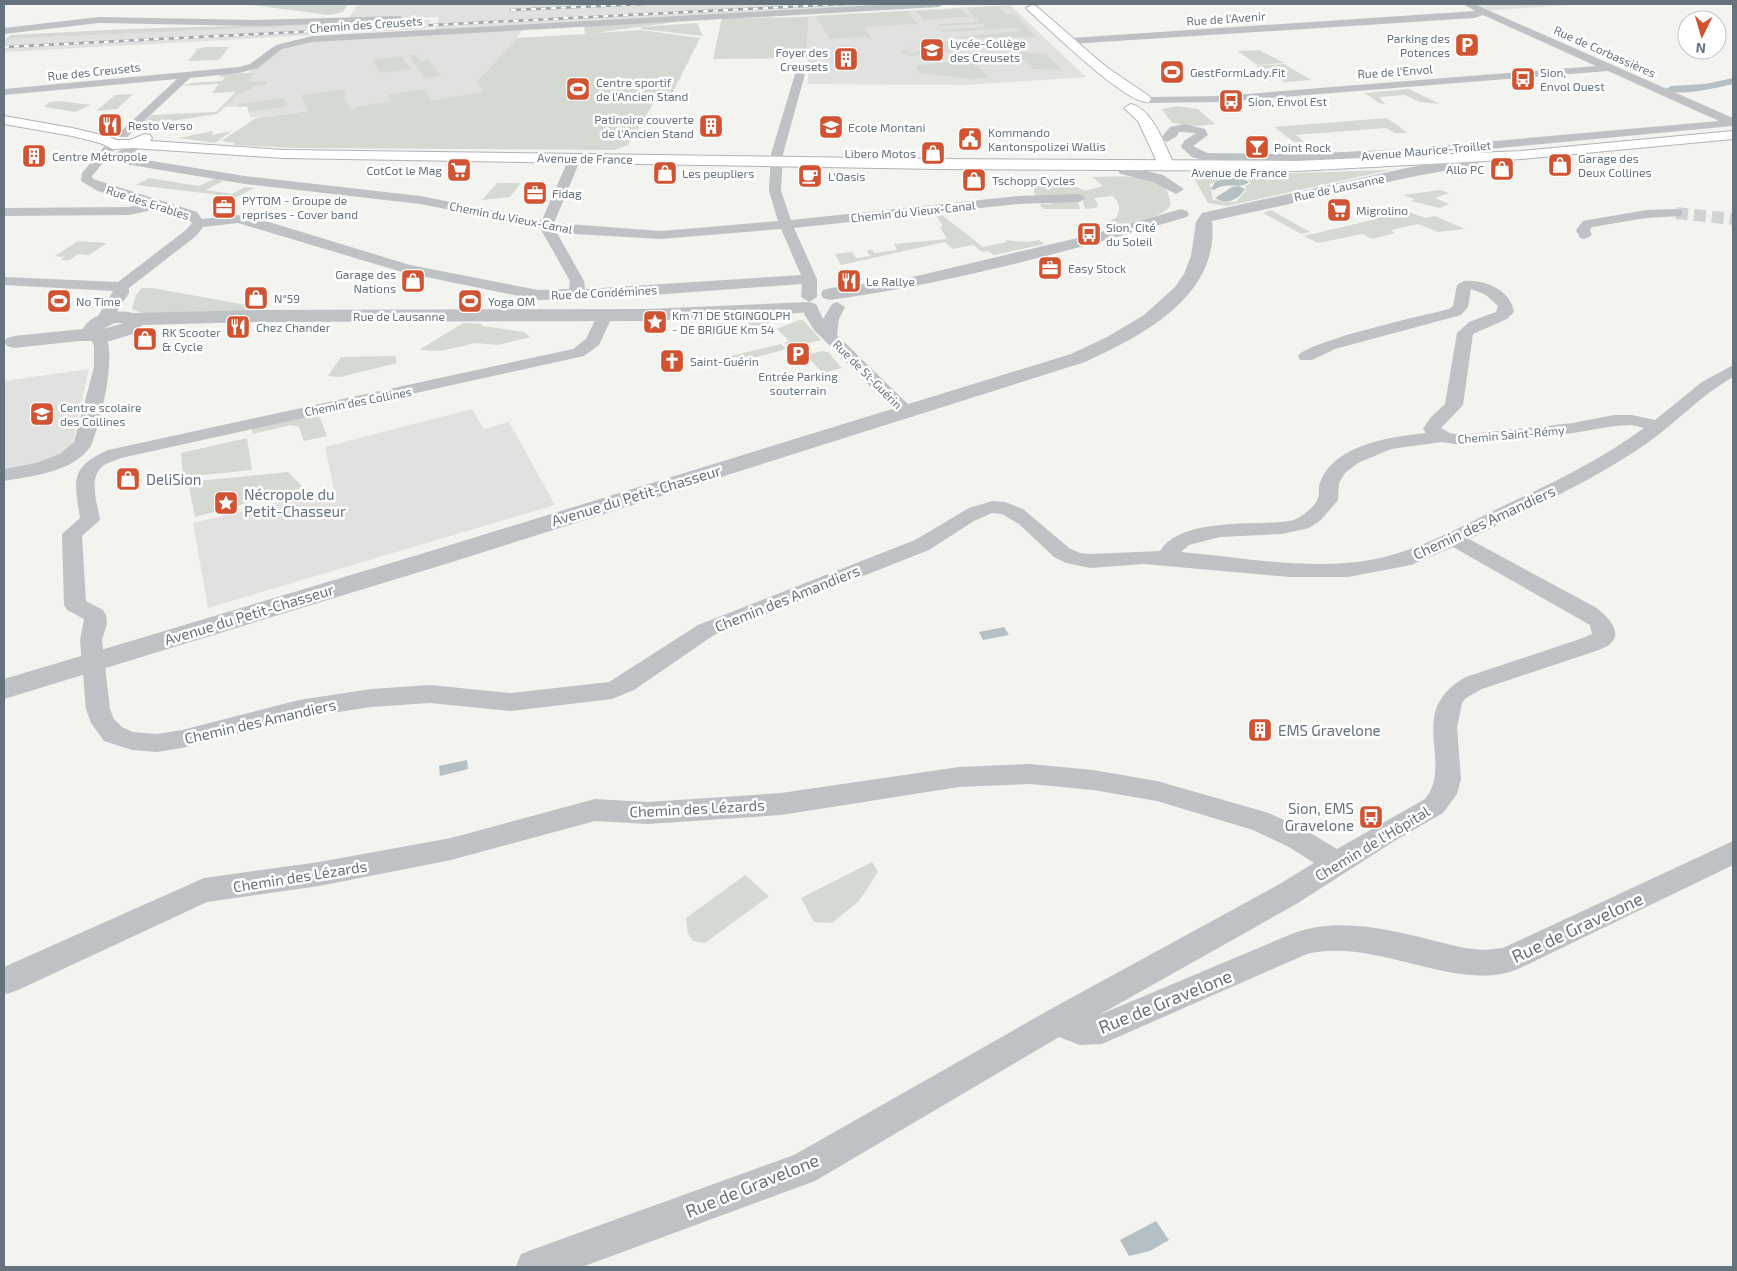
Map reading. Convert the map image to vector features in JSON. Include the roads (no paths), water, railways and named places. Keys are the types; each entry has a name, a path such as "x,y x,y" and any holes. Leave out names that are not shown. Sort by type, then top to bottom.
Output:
{"main road":[{"path":"1032,8 1101,69 1149,104 1151,115 1172,160"},
{"path":"1101,69 1128,104 1141,115 1172,160"},
{"path":"1128,104 1149,104"},
{"name":"Avenue de France","path":"6,121 124,140 215,150 291,154 956,164 1127,168 1149,171 1172,160 1223,167 1471,162 1522,155"},
{"path":"1453,160 1522,155 1733,126"},
{"name":"Avenue de France","path":"1127,168 1172,160 1283,172 1421,163"}],"street":[{"name":"Chemin des Creusets","path":"187,75 250,67 275,49 306,40 939,4"},
{"name":"Rue de Corbassières","path":"1466,4 1477,12 1497,18 1733,126"},
{"path":"347,21 355,9"},
{"name":"Rue de l'Avenir","path":"1070,41 1477,12"},
{"path":"4,32 54,24 99,20 248,23 411,18"},
{"path":"434,32 438,21"},
{"name":"Rue de l'Envol","path":"1149,104 1609,68"},
{"name":"Rue de St-Guérin","path":"800,74 781,138 775,191 807,302 829,336 907,413"},
{"path":"102,157 124,140 187,75"},
{"name":"Rue des Creusets","path":"4,92 187,75"},
{"name":"Avenue Maurice-Troillet","path":"1172,160 1174,129 1193,128 1203,133 1188,144 1189,150 1196,154 1218,158 1282,158 1404,153 1720,125 1733,126"},
{"path":"102,157 124,140"},
{"name":"Chemin du Vieux-Canal","path":"124,140 134,148 121,155 118,159 245,180 420,200 546,226 595,232 661,235 786,225 1018,200 1079,198"},
{"name":"Rue des Erables","path":"100,328 120,291 191,234 199,223 192,215 103,188 87,181 88,171 102,157"},
{"path":"575,158 546,226 577,281 577,294"},
{"path":"1172,160 1184,190 1184,219 1192,238 1195,266"},
{"name":"Rue de Lausanne","path":"1205,216 1421,163 1453,160"},
{"name":"Rue de Lausanne","path":"1205,216 1411,172 1471,162"},
{"path":"1127,168 1158,178 1184,190"},
{"path":"4,212 129,211 158,205"},
{"path":"10,226 31,215 47,211"},
{"path":"1585,234 1583,230 1588,224 1646,214 1676,213"},
{"path":"834,300 1184,219 1198,226 1205,216"},
{"name":"Avenue du Petit-Chasseur","path":"4,689 1056,366 1113,343 1158,313 1185,287 1200,258 1205,216"},
{"name":"Rue de Condémines","path":"199,223 238,219 264,224 428,274 538,295 577,294 807,302"},
{"path":"4,281 120,291 129,325 102,366"},
{"name":"Chemin Saint-Rémy","path":"1306,356 1329,346 1455,312 1460,307 1464,285 1473,284 1488,289 1506,306 1506,312 1502,316 1474,326 1465,333 1454,405 1450,411 1436,420 1432,429 1441,436 1461,440 1574,428 1619,418 1638,420 1656,426"},
{"name":"Rue de St-Guérin","path":"807,302 834,300 829,336"},
{"name":"Rue de Lausanne","path":"100,328 203,318 266,316 604,315 714,312 807,302 825,310 834,300"},
{"name":"Chemin des Collines","path":"93,464 115,454 319,407 386,396 578,353 593,342 604,315"},
{"path":"4,475 41,468 67,458 83,444 102,366 100,328 9,343"},
{"name":"Chemin des Amandiers","path":"93,464 87,475 86,482 90,520 72,534 75,605 95,615 96,624 91,640 98,709 102,723 113,734 132,742 157,743 182,739 299,709 370,698 430,694 511,702 612,690 626,684 706,630 937,539 984,508 1006,508 1025,516 1054,548 1075,559 1171,559 1322,572 1378,566 1402,560 1454,539 1565,484 1635,443 1721,376 1733,370"},
{"path":"1171,559 1170,552 1182,540 1220,531 1282,528 1302,524 1314,516 1328,500 1326,490 1337,468 1360,454 1389,444 1441,436"},
{"name":"Chemin de l'Hôpital","path":"1060,1020 1288,894 1336,862 1434,806 1444,794 1448,779 1446,728 1451,701 1458,692 1474,683 1588,645 1603,638 1604,630 1598,620 1587,612 1454,539"},
{"name":"Chemin des Lézards","path":"7,980 204,890 319,874 451,850 594,810 648,813 781,804 959,777 1030,774 1093,780 1157,791 1260,821 1298,839 1336,862"},
{"name":"Rue de Gravelone","path":"534,1267 803,1169 1060,1020 1071,1029 1083,1031 1102,1030 1304,942 1325,936 1350,937 1465,961 1483,963 1506,961 1733,852"}],"waterway":[{"path":"1671,89 1705,87 1733,81"}],"tunnel":[{"path":"1676,213 1733,219"}],"railway":[{"path":"511,10 646,4"},
{"path":"4,47 844,4"}],"place":[{"name":"Parking des Potences","path":"1467,45"},
{"name":"Lycée-Collège des Creusets","path":"932,50"},
{"name":"Foyer des Creusets","path":"846,59"},
{"name":"GestFormLady.Fit","path":"1172,72"},
{"name":"Sion, Envol Ouest","path":"1523,79"},
{"name":"Centre sportif de l'Ancien Stand","path":"578,89"},
{"name":"Sion, Envol Est","path":"1231,101"},
{"name":"Resto Verso","path":"110,125"},
{"name":"Patinoire couverte de l'Ancien Stand","path":"711,126"},
{"name":"Ecole Montani","path":"831,127"},
{"name":"Kommando Kantonspolizei Wallis","path":"970,139"},
{"name":"Point Rock","path":"1257,147"},
{"name":"Libero Motos","path":"933,153"},
{"name":"Centre Métropole","path":"34,156"},
{"name":"Garage des Deux Collines","path":"1560,165"},
{"name":"Allo PC","path":"1502,169"},
{"name":"CotCot le Mag","path":"459,170"},
{"name":"Les peupliers","path":"665,173"},
{"name":"L'Oasis","path":"810,176"},
{"name":"Tschopp Cycles","path":"974,180"},
{"name":"Fidag","path":"535,193"},
{"name":"PYTOM - Groupe de reprises - Cover band","path":"224,207"},
{"name":"Migrolino","path":"1339,210"},
{"name":"Sion, Cité du Soleil","path":"1089,234"},
{"name":"Easy Stock","path":"1050,268"},
{"name":"Garage des Nations","path":"413,281"},
{"name":"Le Rallye","path":"849,281"},
{"name":"N°59","path":"256,298"},
{"name":"No Time","path":"59,301"},
{"name":"Yoga OM","path":"470,301"},
{"name":"Km 71 DE StGINGOLPH - DE BRIGUE Km 54","path":"655,322"},
{"name":"Chez Chander","path":"238,327"},
{"name":"RK Scooter & Cycle","path":"145,339"},
{"name":"Entrée Parking souterrain","path":"798,354"},
{"name":"Saint-Guérin","path":"672,361"},
{"name":"Centre scolaire des Collines","path":"42,414"},
{"name":"DeliSion","path":"128,479"},
{"name":"Nécropole du Petit-Chasseur","path":"226,503"},
{"name":"EMS Gravelone","path":"1260,730"},
{"name":"Sion, EMS Gravelone","path":"1371,817"}]}
